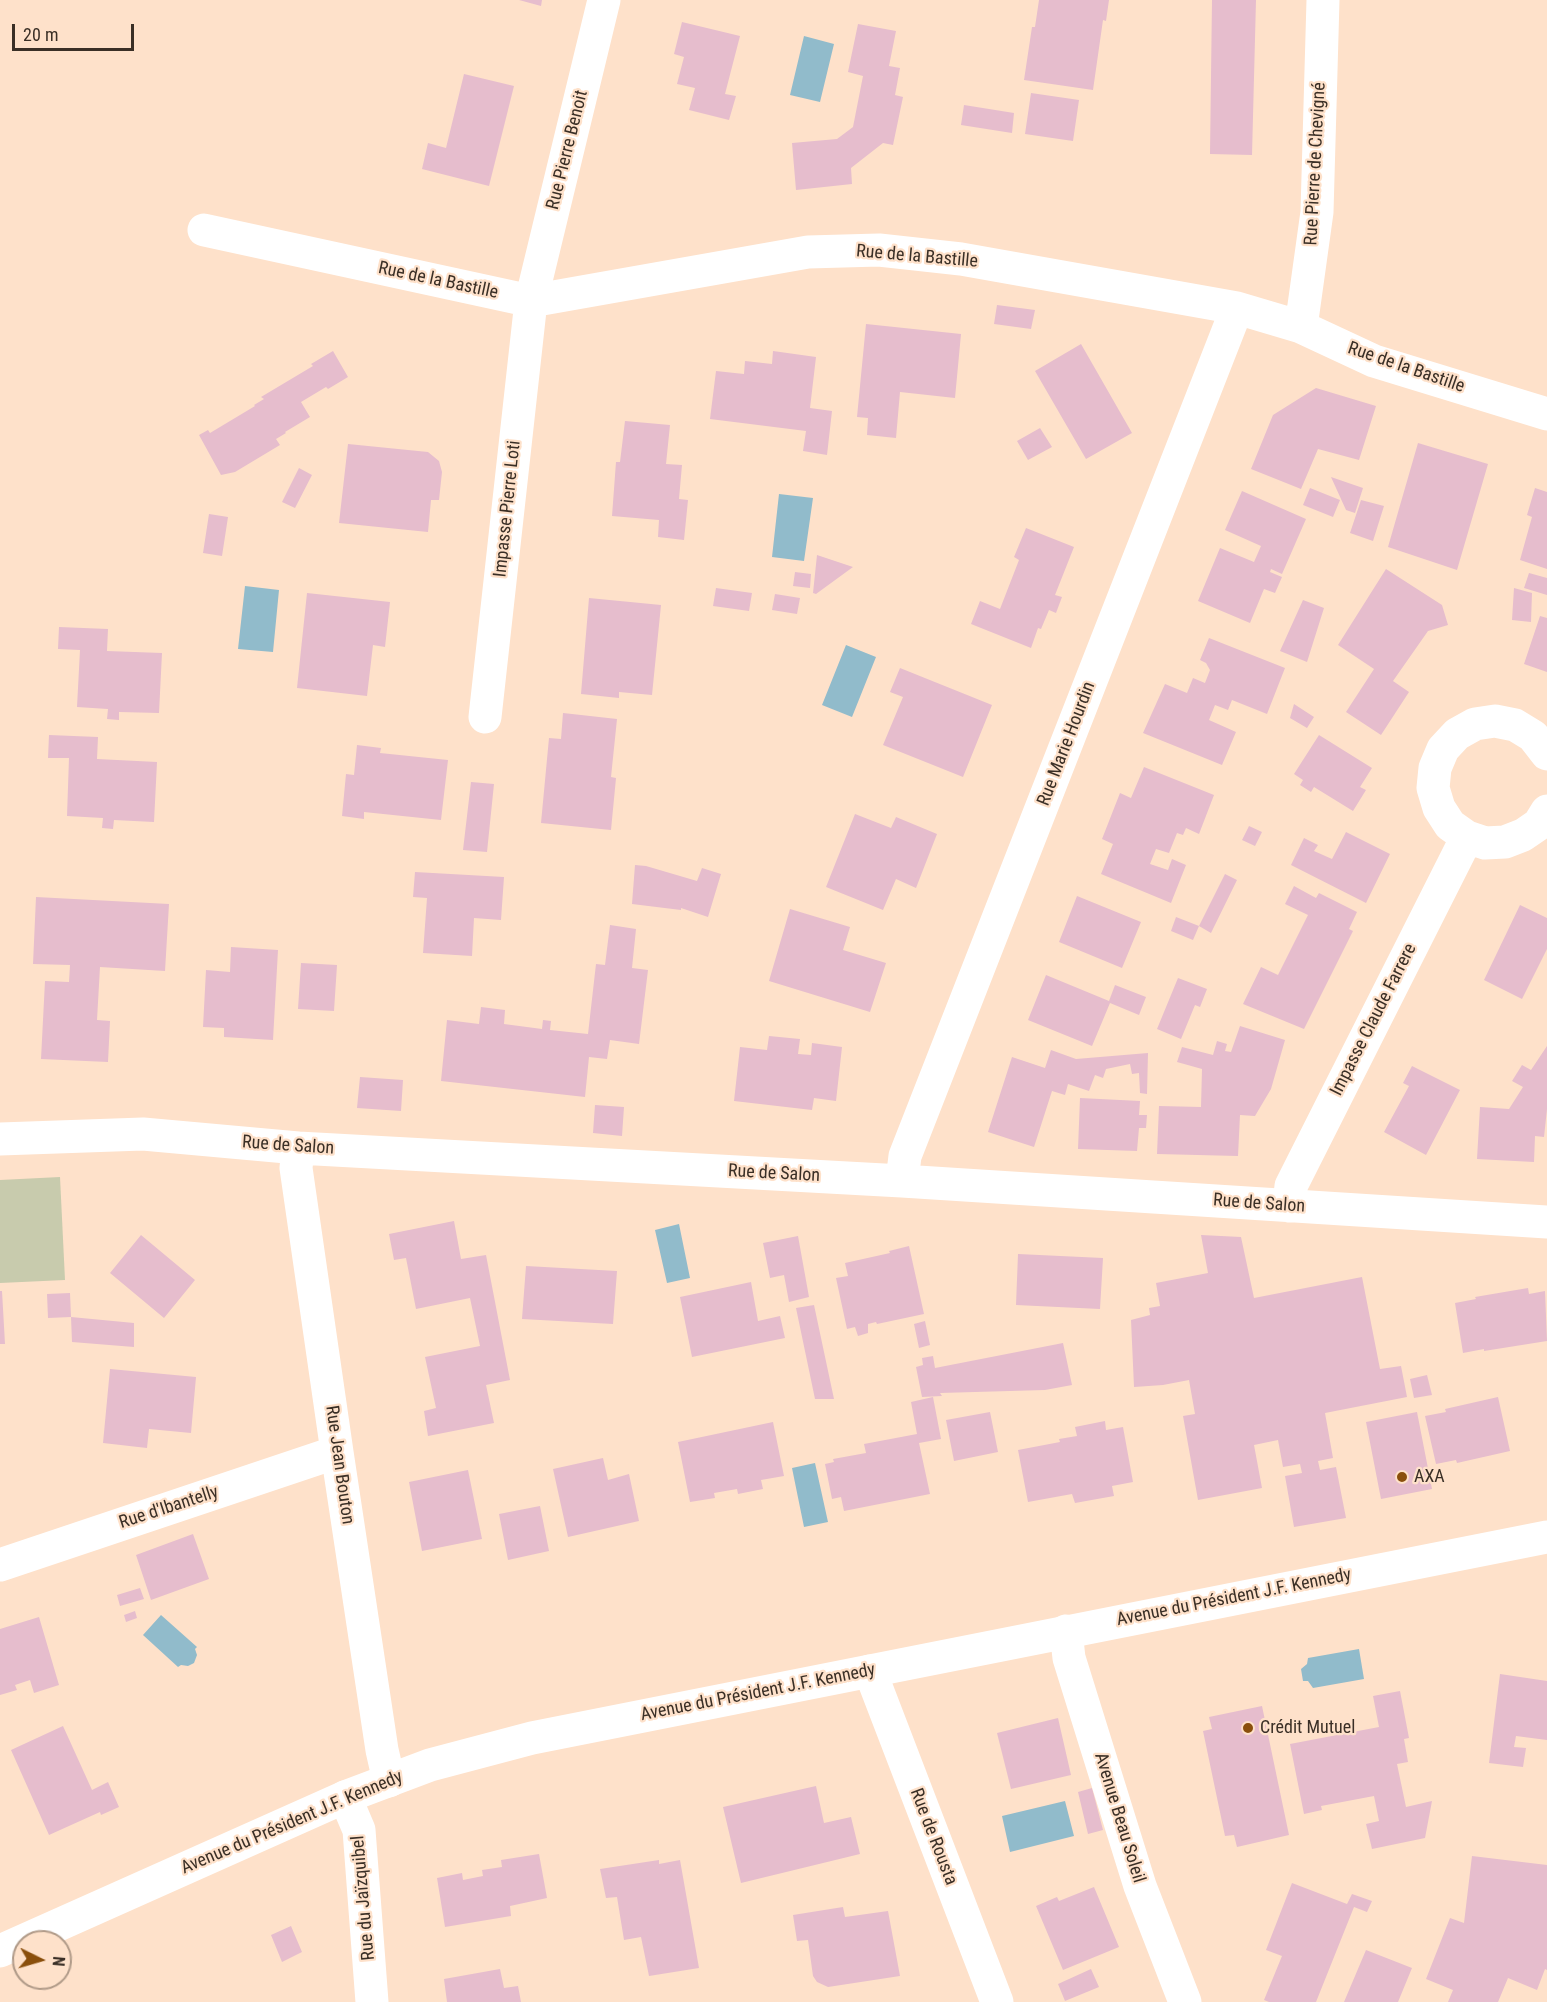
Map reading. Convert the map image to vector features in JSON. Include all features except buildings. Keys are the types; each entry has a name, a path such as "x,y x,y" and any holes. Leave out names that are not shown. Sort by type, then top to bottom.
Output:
{"street":[{"name":"Rue Pierre Benoit","path":"531,301 604,0"},
{"name":"Rue Pierre de Chevigné","path":"1301,327 1317,212 1323,0"},
{"name":"Rue de la Bastille","path":"204,230 531,301 808,252 879,250 961,259 1238,308 1301,327 1374,361 1547,414"},
{"name":"Impasse Pierre Loti","path":"485,717 531,301"},
{"name":"Rue Marie Hourdin","path":"902,1181 905,1156 1238,308"},
{"path":"1547,754 1533,736 1515,726 1495,721 1475,724 1457,734 1443,749 1435,768 1433,788 1439,808 1450,825 1467,837 1485,843 1505,842 1523,836 1539,824 1547,811"},
{"name":"Impasse Claude Farrere","path":"1289,1206 1291,1186 1467,837"},
{"name":"Rue de Salon","path":"0,1139 143,1134 298,1148 902,1181 1547,1222"},
{"name":"Rue Jean Bouton","path":"298,1148 296,1168 382,1750 389,1781"},
{"name":"Rue d'Ibantelly","path":"0,1564 337,1452"},
{"name":"Avenue du Président J.F. Kennedy","path":"0,1951 345,1797 430,1765 532,1738 1547,1537"},
{"name":"Avenue Beau Soleil","path":"1066,1631 1069,1658 1140,1886 1185,2002"},
{"name":"Rue de Rousta","path":"870,1671 997,2002"},
{"name":"Rue du Jaïzquibel","path":"345,1797 360,1830 372,2002"}],"green space":[{"path":"60,1177 65,1280 0,1283 0,1180"}],"water":[{"path":"804,36 834,44 820,102 790,95"},
{"path":"779,494 813,498 804,561 772,557"},
{"path":"245,586 279,590 273,652 238,649"},
{"path":"846,645 876,657 852,717 822,705"},
{"path":"679,1224 690,1278 667,1283 655,1230"},
{"path":"815,1463 828,1522 804,1527 792,1468"},
{"path":"161,1615 197,1647 194,1663 178,1667 143,1635"},
{"path":"1359,1649 1364,1679 1313,1688 1308,1681 1303,1681 1301,1669 1307,1664 1308,1658"},
{"path":"1065,1801 1074,1836 1010,1852 1002,1816"}],"place":[{"name":"AXA","path":"1402,1477"},
{"name":"Crédit Mutuel","path":"1248,1728"}]}
